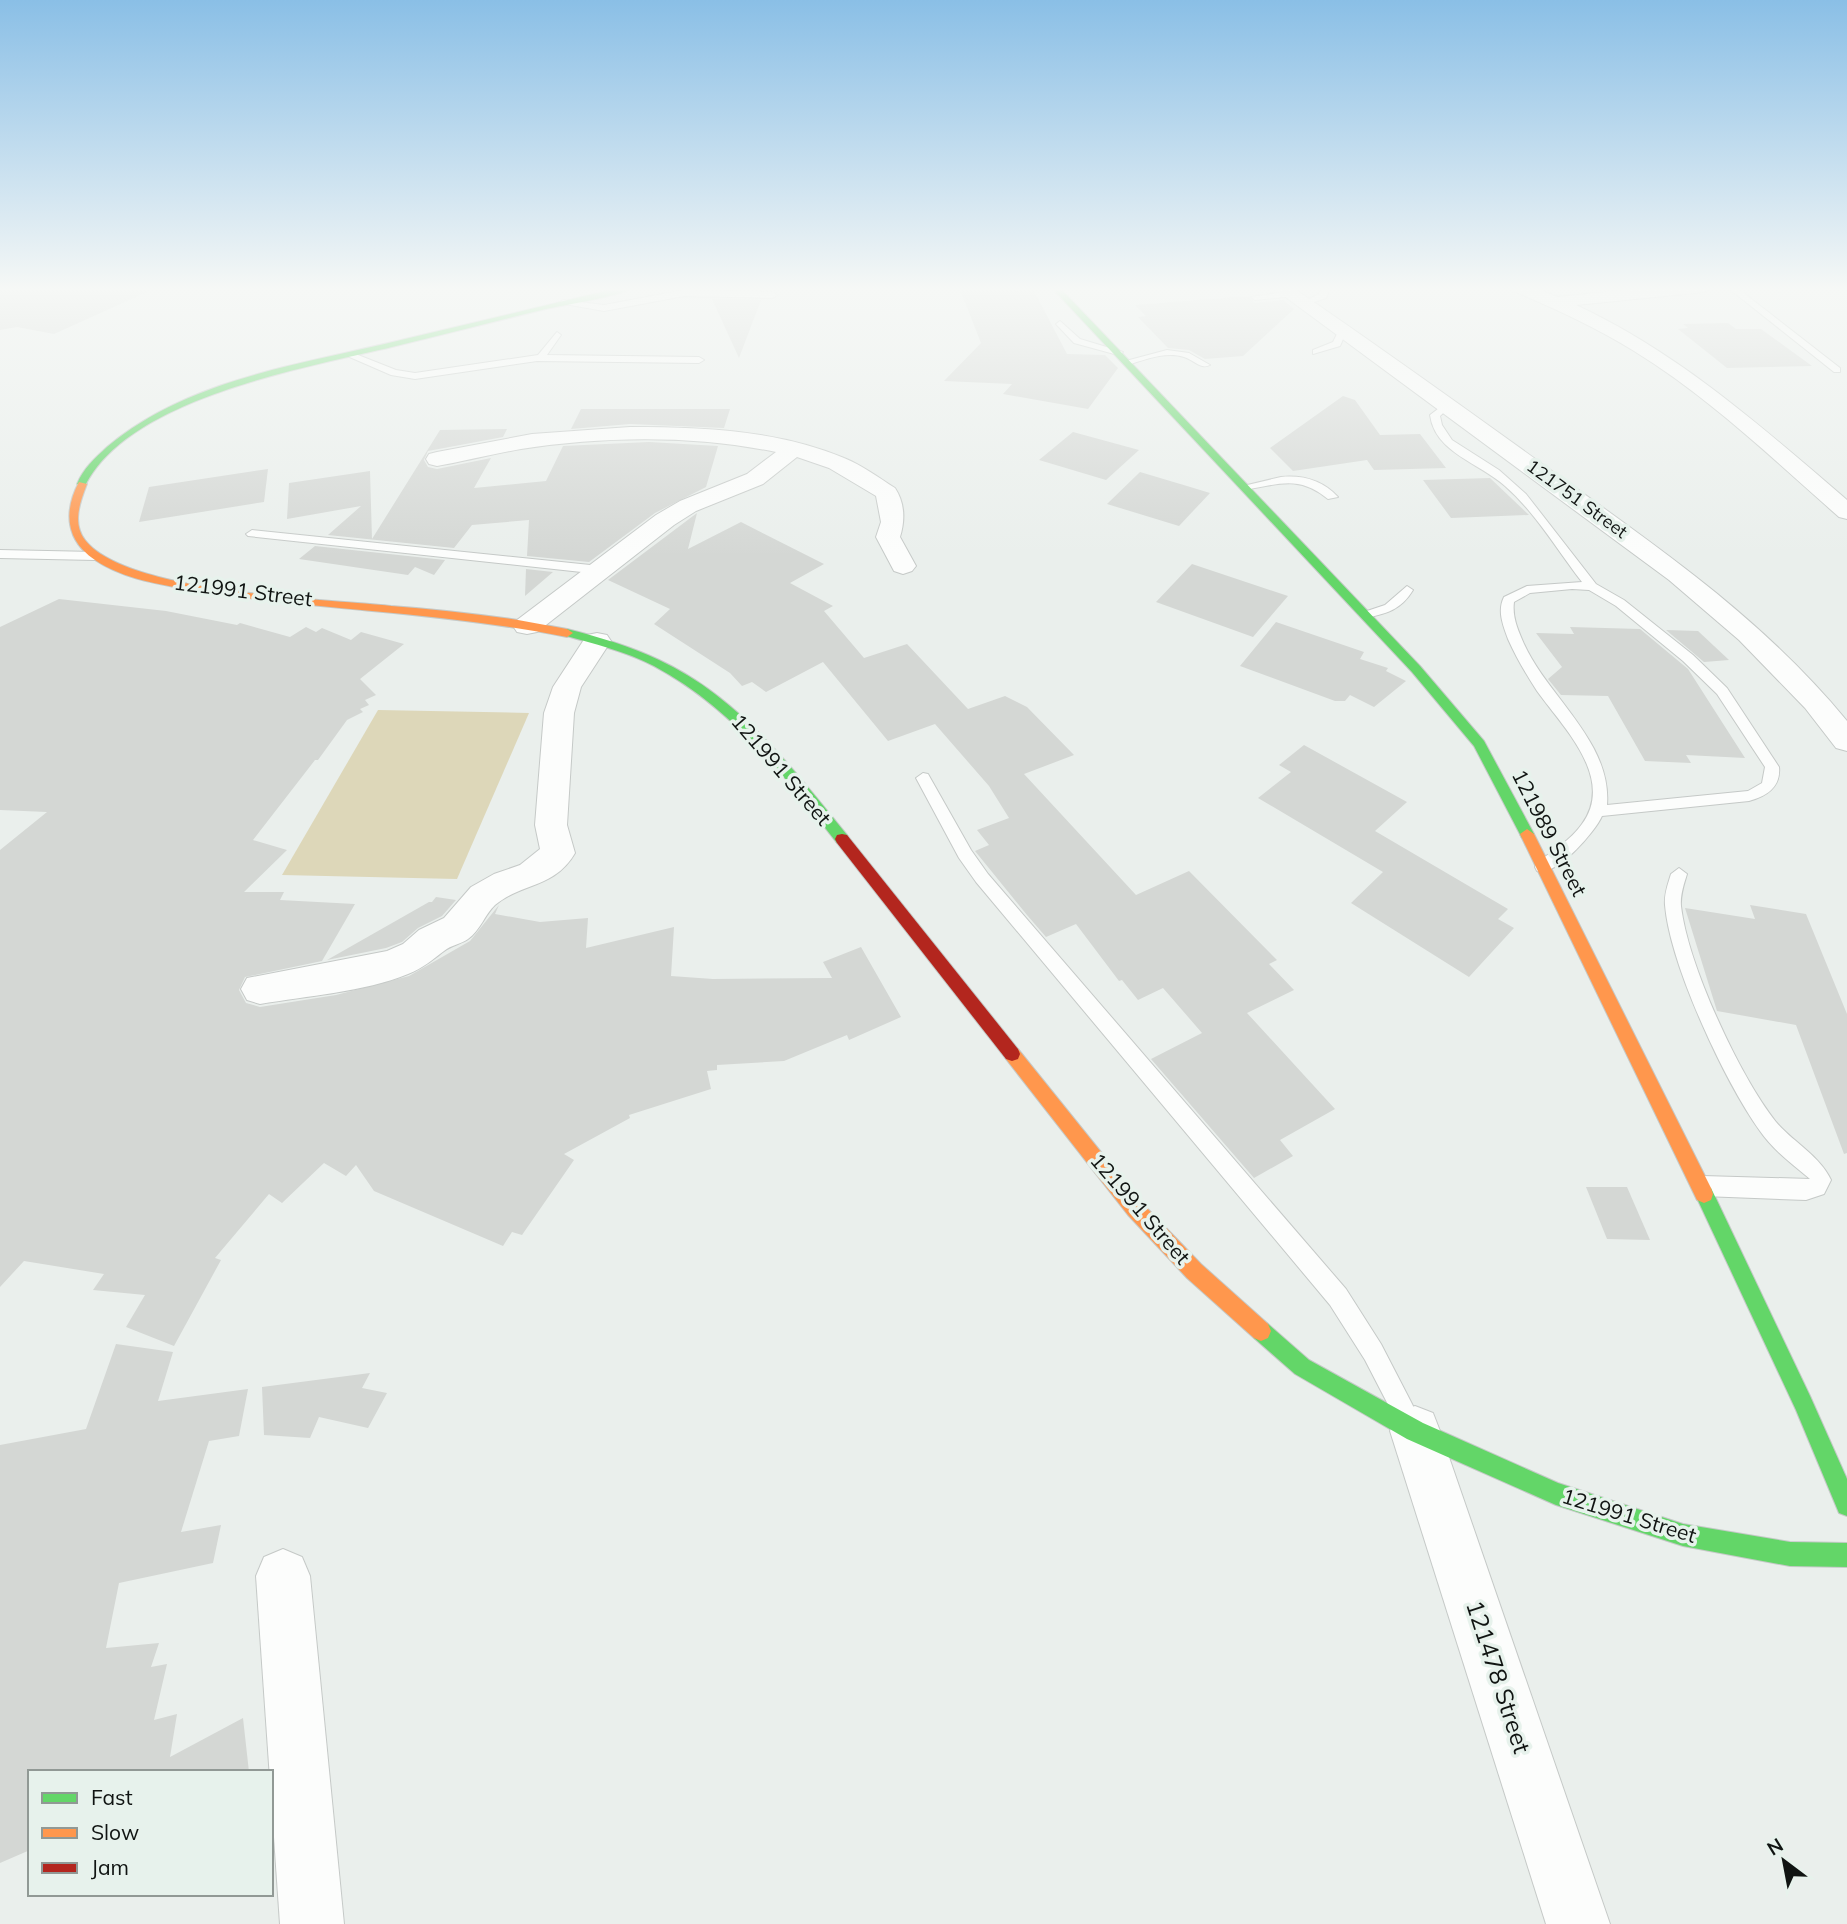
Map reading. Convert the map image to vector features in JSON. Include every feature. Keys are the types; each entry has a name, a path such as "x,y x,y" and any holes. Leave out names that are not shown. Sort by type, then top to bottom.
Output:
{"street":[{"name":"121991 Street","path":"263,377 174,408 120,440 97,460 78,485 72,501 71,521 75,534 95,556 138,574 168,582 527,626 633,650 674,670 705,689 742,721 780,761 1135,1209 1194,1271 1302,1367 1415,1431 1556,1494 1683,1535 1790,1554 1847,1555"},
{"name":"121989 Street","path":"1142,377 1416,668 1479,744 1543,867 1700,1186 1803,1404 1847,1505"},
{"name":"121751 Street","path":"1408,377 1682,575 1727,612 1789,671 1847,741"},
{"path":"1685,377 1847,512"},
{"path":"437,458 533,441 658,434 717,435 756,440 837,463 887,493 893,522 888,537 903,566"},
{"path":"527,626 680,510 755,479 794,449"},
{"path":"260,989 368,970 394,964 416,954 432,940 457,928 483,896 506,883 532,874 558,853 551,825 559,713 567,687 597,641"},
{"name":"121478 Street","path":"1415,1431 1578,1924"},
{"path":"283,1576 312,1924"}],"lane":[{"path":"1447,405 1435,415 1437,428 1458,449 1494,471 1518,493 1592,587 1629,610 1688,658 1721,691 1772,768 1773,774 1762,791 1749,796 1597,811"},
{"path":"1245,487 1306,479 1318,484 1332,497"},
{"path":"252,534 600,570"},
{"path":"0,554 95,556"},
{"path":"1543,867 1591,824 1597,811 1598,780 1587,747 1535,678 1520,651 1505,610 1511,597 1527,590 1560,586 1592,587"},
{"path":"1364,614 1392,608 1407,590"},
{"path":"923,778 965,854 982,878 1338,1297 1373,1352 1415,1431"},
{"path":"1679,874 1673,905 1676,926 1698,989 1736,1071 1768,1126 1821,1180 1817,1187 1806,1190 1700,1186"}],"shaded area":[{"path":"378,710 529,713 457,879 282,875"}],"building":[{"path":"948,377 1112,377 1088,409 1003,394 1012,384 944,381"},
{"path":"1343,396 1355,400 1380,435 1420,434 1446,468 1374,470 1367,460 1293,471 1270,448"},
{"path":"581,409 730,409 724,428 630,424 571,429"},
{"path":"507,429 503,437 428,451 424,460 428,467 437,469 491,458 474,488 546,481 563,446 649,442 718,446 706,487 655,513 589,562 527,556 529,520 472,525 454,548 328,535 361,506 287,519 289,483 370,471 372,539 440,430"},
{"path":"1073,432 1139,450 1106,480 1039,460"},
{"path":"268,469 264,502 139,522 149,487"},
{"path":"1140,472 1210,493 1179,526 1107,504"},
{"path":"1490,478 1529,515 1451,518 1423,480"},
{"path":"697,513 688,549 741,522 824,564 790,583 833,606 824,611 864,658 907,644 968,709 1005,696 1027,707 1074,755 1024,774 1136,895 1189,871 1277,960 1269,964 1294,990 1247,1013 1335,1109 1280,1140 1293,1156 1254,1178 1151,1059 1202,1033 1163,988 1138,1000 1122,980 1119,981 1076,924 1046,937 1027,915 975,851 989,845 977,830 1009,818 989,786 935,724 888,741 823,662 766,692 752,682 742,686 730,673 654,624 670,609 608,580"},
{"path":"315,546 445,560 434,575 415,567 408,575 299,559"},
{"path":"1192,564 1288,596 1253,637 1156,602"},
{"path":"526,569 553,572 525,596"},
{"path":"59,599 166,611 237,625 240,623 290,637 306,627 316,632 322,628 351,640 361,632 404,644 360,679 376,695 365,700 369,705 360,709 363,712 347,720 253,840 287,850 244,892 284,892 280,900 355,904 322,961 245,977 239,990 246,1003 260,1007 336,995 409,976 470,941 499,905 495,914 540,922 588,918 586,948 674,927 671,976 713,979 832,978 823,962 861,947 901,1017 849,1040 847,1035 784,1061 717,1065 717,1070 707,1071 711,1089 629,1115 630,1118 564,1154 574,1160 522,1235 512,1232 503,1246 374,1191 356,1165 346,1176 324,1163 282,1203 269,1194 215,1258 221,1260 174,1346 126,1327 145,1295 93,1290 104,1274 24,1261 0,1287 0,850 47,812 0,810 0,627"},
{"path":"1276,622 1364,652 1360,659 1388,668 1386,671 1406,681 1374,707 1350,695 1345,701 1335,701 1240,666"},
{"path":"1570,627 1640,629 1688,669 1745,758 1686,755 1691,763 1645,761 1608,696 1561,695 1548,679 1562,667 1536,633 1574,634"},
{"path":"1666,630 1698,631 1729,660 1704,662"},
{"path":"1304,745 1407,802 1375,831 1508,909 1498,919 1514,928 1469,977 1351,903 1383,872 1258,798 1291,772 1279,765"},
{"path":"436,897 456,900 442,916 418,928 402,942 386,948 327,960 432,902"},
{"path":"1750,905 1806,914 1847,1014 1847,1153 1844,1154 1796,1025 1717,1011 1685,908 1755,919"},
{"path":"1586,1187 1627,1187 1650,1240 1607,1239"},
{"path":"116,1344 173,1352 158,1401 248,1389 239,1436 209,1441 181,1532 221,1525 213,1563 119,1583 106,1648 159,1643 151,1667 167,1664 154,1720 177,1714 170,1757 243,1718 249,1770 28,1770 28,1851 0,1863 0,1445 86,1429"},
{"path":"370,1373 362,1388 387,1393 368,1428 319,1417 310,1438 264,1435 262,1387"}],"traffic: fast":[{"path":"82,484 87,473 100,458 128,434 201,397 261,377"},
{"path":"1140,377 1416,669 1479,744 1527,834"},
{"path":"567,633 614,646 656,663 692,683 725,708 755,736 784,767 842,839"},
{"path":"1704,1194 1803,1403 1847,1505"},
{"path":"1261,1331 1302,1367 1415,1431 1556,1494 1683,1535 1790,1554 1847,1555"}],"traffic: slow":[{"path":"82,484 73,514 77,536 99,558 133,573 216,591 468,617 567,633"},
{"path":"1527,834 1704,1194"},
{"path":"1012,1054 1135,1209 1194,1271 1261,1331"}],"traffic: jam":[{"path":"842,839 1012,1054"}]}
